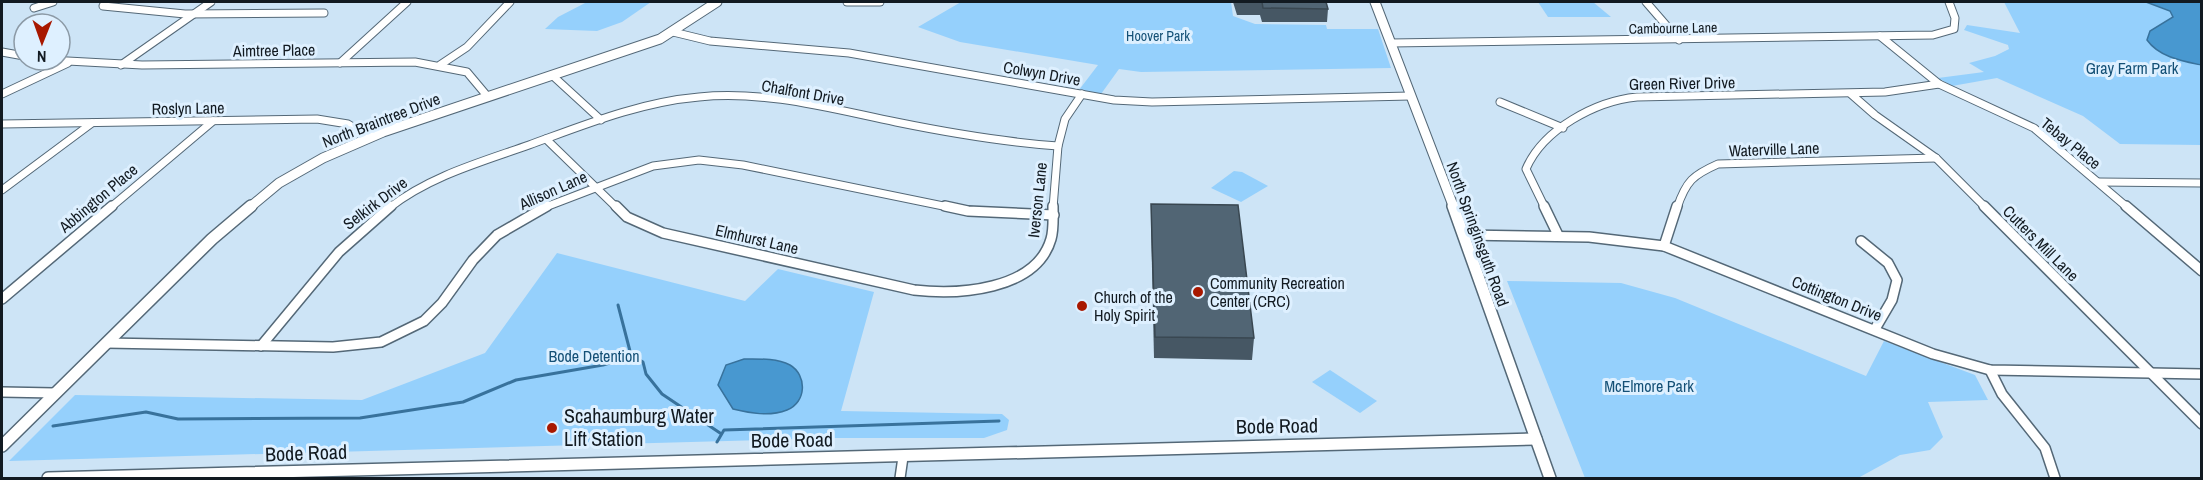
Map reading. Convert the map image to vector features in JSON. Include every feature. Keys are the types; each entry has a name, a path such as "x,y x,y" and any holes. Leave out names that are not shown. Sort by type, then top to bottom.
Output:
{"street":[{"path":"34,8 52,2"},
{"path":"121,65 212,2"},
{"path":"340,63 407,2"},
{"path":"440,64 467,47 510,2"},
{"name":"North Braintree Drive","path":"2,446 212,239 270,190 324,158 370,137 630,51 673,32 717,2"},
{"path":"847,2 880,2"},
{"name":"North Springinsguth Road","path":"1375,2 1464,235 1550,478"},
{"path":"1646,2 1679,40"},
{"name":"Cambourne Lane","path":"1390,42 1936,35 1954,29 1955,18 1948,2"},
{"path":"103,6 191,15 324,14"},
{"name":"Colwyn Drive","path":"673,32 710,41 849,52 1082,94 1152,102 1410,96"},
{"name":"Tebay Place","path":"1880,36 1939,84 2034,128 2202,271"},
{"name":"Aimtree Place","path":"72,62 121,65 415,62 440,64 467,72 488,97"},
{"path":"2,94 47,72"},
{"path":"553,76 601,120"},
{"name":"Green River Drive","path":"1558,235 1526,169 1533,152 1594,107 1621,98 1851,94 1896,91 1939,84"},
{"name":"Iverson Lane","path":"993,285 1017,276 1038,260 1052,238 1058,146 1065,119 1082,94"},
{"name":"Cutters Mill Lane","path":"1851,94 1875,115 1936,158 2202,424"},
{"name":"Chalfont Drive","path":"546,139 601,120 675,99 745,96 985,140 1058,146"},
{"path":"1500,102 1563,129"},
{"name":"Roslyn Lane","path":"2,124 328,120 348,124 370,137"},
{"name":"Abbington Place","path":"2,298 213,121"},
{"path":"2,190 93,123"},
{"name":"Elmhurst Lane","path":"546,139 594,188 627,217 663,233 923,292 958,292 993,285"},
{"name":"Selkirk Drive","path":"261,346 350,241 394,204 443,177 546,139"},
{"name":"Waterville Lane","path":"1664,246 1682,193 1694,175 1718,164 1936,158"},
{"name":"Allison Lane","path":"106,343 360,346 396,336 435,312 473,260 497,235 540,209 653,166 699,160 743,165 968,212 1054,215"},
{"path":"2099,183 2202,183"},
{"name":"Cottington Drive","path":"1464,235 1558,235 1628,240 1664,246 1933,354 1990,370 2202,374"},
{"path":"1861,241 1885,258 1899,277 1898,291 1875,329"},
{"path":"1990,370 2002,394 2045,448 2055,478"},
{"path":"2,392 54,393"},
{"name":"Bode Road","path":"48,478 1536,440"},
{"path":"900,478 903,457"}],"green space":[{"path":"587,2 651,2 622,22 597,31 545,29 558,17"},
{"name":"Hoover Park","path":"961,2 1231,2 1233,16 1255,24 1326,25 1327,29 1378,29 1391,68 1141,72 1119,69 1101,94 1079,90 1098,65 960,42 918,27"},
{"path":"1538,2 1593,2 1611,17 1548,17"},
{"name":"Gray Farm Park","path":"2004,2 2201,2 2201,145 2120,144 2083,116 1997,78 1952,86 1938,78 1984,72 1969,63 1995,56 2009,49 2008,45 1964,30 1967,25 2020,33"},
{"path":"1234,171 1242,172 1268,186 1241,202 1211,188"},
{"name":"Bode Detention","path":"557,253 745,301 778,269 874,292 841,411 1002,414 1009,420 1007,430 984,438 834,438 9,461 75,395 362,400 485,353"},
{"name":"McElmore Park","path":"1507,281 1621,283 1675,298 1866,376 1884,341 1975,375 1988,400 1928,402 1943,437 1930,450 1900,455 1858,478 1585,478"},
{"path":"1330,370 1377,401 1360,413 1312,382"}],"shaded area":[{"path":"2146,2 2201,2 2201,65 2171,57 2152,46 2147,40 2150,31 2173,17 2170,11"},
{"path":"744,359 773,360 796,369 800,375 802,388 801,395 794,406 787,410 766,414 733,409 718,385 726,365"}],"building":[{"path":"1262,2 1326,2 1328,9 1263,8"},
{"name":"Community Recreation Center (CRC)","path":"1151,204 1238,205 1254,338 1155,337"}],"waterway":[{"path":"618,305 633,356"},
{"path":"53,426 146,412 178,419 360,418 463,402 516,380 603,365 633,356"},
{"path":"633,356 643,362 646,374 662,394 720,433"},
{"path":"717,442 724,430 999,421"}],"place":[{"name":"Community Recreation Center (CRC)","path":"1198,292"},
{"name":"Church of the Holy Spirit","path":"1082,306"},
{"name":"Scahaumburg Water Lift Station","path":"552,428"}]}
